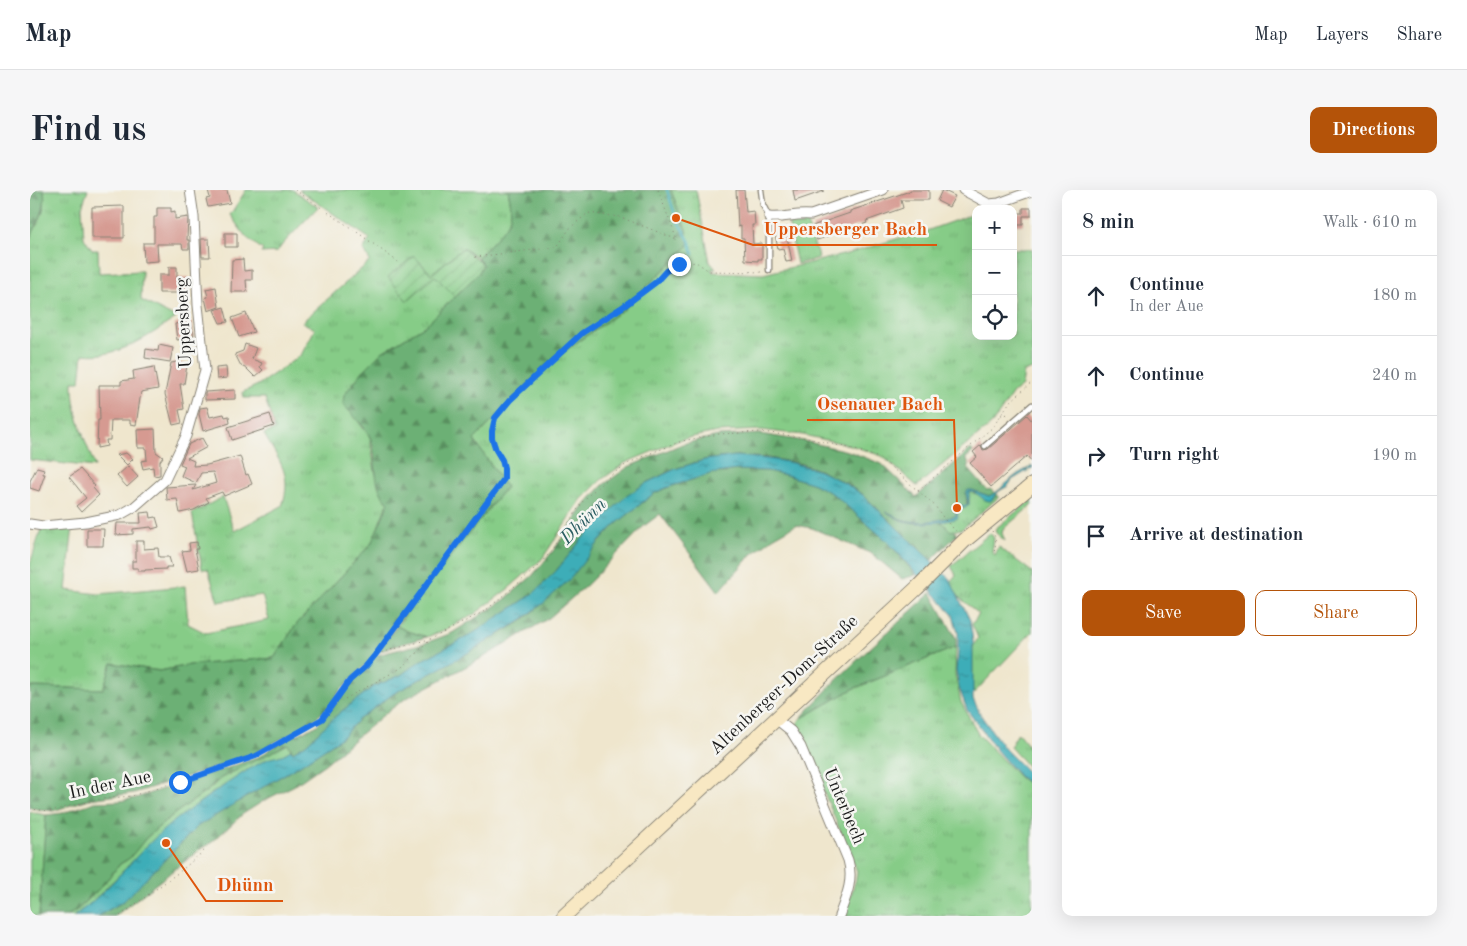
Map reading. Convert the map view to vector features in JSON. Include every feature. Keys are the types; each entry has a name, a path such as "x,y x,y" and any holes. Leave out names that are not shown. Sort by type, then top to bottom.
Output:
{"main road":[{"name":"Altenberger-Dom-Straße","path":"564,916 917,588 964,541 1032,485"}],"street":[{"name":"Uppersberg","path":"30,524 43,526 86,522 120,515 134,507 165,480 186,436 204,370 198,305 194,217 190,190"},
{"path":"769,217 777,218 811,214 883,190"},
{"path":"963,190 989,204 999,203 1032,191"},
{"name":"Unterbech","path":"776,718 791,731 801,747 848,860 851,873 850,882 839,916"}],"lane":[{"path":"761,190 763,205 769,217 769,270"},
{"path":"985,446 1032,406"}],"path":[{"path":"295,190 398,262"},
{"path":"475,257 557,247 570,228 588,213 620,217 678,240 658,190"},
{"name":"In der Aue","path":"30,809 50,811 99,799 132,796 256,756 322,719 350,680 376,654 504,479 502,460 496,450 492,431 495,418 510,400 582,333 624,306 656,282 666,271 679,264 696,262 709,271 766,272 769,270"},
{"path":"917,491 993,427 1009,403 1032,382"},
{"path":"376,654 433,638 485,611 533,571 550,553 574,514 591,492 627,464 682,441 719,434 762,432 807,438 852,448 879,458 892,467 935,506 964,541"},
{"path":"991,530 997,542 994,552"},
{"path":"558,539 567,553"},
{"path":"997,542 1001,544"},
{"path":"331,706 401,668 433,638"},
{"path":"120,916 205,850"}],"green space":[{"path":"30,190 44,190 45,197 41,215 30,238"},
{"path":"44,190 88,190 82,207 84,238 92,250 98,250 99,273 142,271 141,300 176,318 143,339 120,350 96,355 83,354 80,382 73,382 73,393 80,425 95,467 30,460 30,238 43,209"},
{"path":"246,190 293,190 318,207 277,252 261,253 263,250 246,237 230,215"},
{"path":"299,190 508,190 509,193 511,211 508,222 495,239 477,257 463,248 431,274 414,256 406,264 435,276 455,296 426,325 382,352 364,370 344,395 358,421 370,437 375,471 383,497 389,502 371,544 296,625 274,658 190,665 159,671 112,663 103,689 30,687 30,564 41,529 73,526 66,590 99,594 185,586 188,624 206,633 269,620 262,595 218,602 208,569 202,569 192,513 223,497 234,531 282,506 286,485 285,476 279,460 264,434 275,430 265,398 244,398 243,392 258,385 301,355 315,329 302,322 370,261 363,249 370,239"},
{"path":"508,190 671,190 686,229 689,245 625,308 548,363 474,440 506,487 395,626 375,655 339,692 330,706 308,725 243,759 134,793 89,799 53,811 30,808 30,687 103,689 112,663 159,671 190,665 274,658 296,625 371,544 389,502 379,488 373,445 370,437 343,404 344,395 364,370 382,352 426,325 478,274 483,264 477,258 500,233 510,218 511,208"},
{"path":"671,190 696,190 710,262 716,269 711,269 713,272 763,274 847,254 915,235 972,214 972,340 1017,340 1017,249 1032,249 1032,369 1024,372 1022,386 1013,393 992,424 917,486 882,456 850,445 803,435 761,430 718,432 682,439 625,463 601,480 581,500 542,559 508,589 476,613 447,629 427,637 397,626 506,487 474,440 548,363 625,308 689,245"},
{"path":"799,219 806,221 819,258 797,264 788,221"},
{"path":"463,248 483,264 478,274 455,296 435,276 407,301 388,277 414,256 431,274"},
{"path":"760,434 848,451 882,464 916,497 971,449 973,452 966,458 969,464 967,467 987,490 990,489 995,493 989,496 972,490 966,493 967,505 956,507 956,516 914,522 941,521 951,531 954,530 957,535 931,561 863,495 847,484 819,470 802,464 769,458 735,456 704,460 675,469 646,483 533,594 469,636 420,661 401,675 373,687 338,714 306,744 293,752 288,744 221,778 146,838 130,858 120,864 101,887 77,910 67,916 39,916 46,815 63,813 95,802 136,798 225,769 258,757 287,739 316,726 377,655 425,643 452,633 504,600 532,576 553,551 585,505 603,485 628,467 682,444 718,436"},
{"path":"737,470 767,471 786,475 814,484 833,494 888,542 916,575 902,579 872,554 812,528 796,525 773,538 750,556 719,592 660,514 644,526 588,584 549,618 484,657 405,699 325,764 295,785 265,800 243,814 211,843 115,916 98,916 124,901 198,826 300,765 341,738 358,720 393,694 520,622 545,602 615,525 653,494 710,474"},
{"path":"969,492 994,498 997,494 999,497 962,529 951,531 941,521 947,521 958,514 957,508 965,508 969,501"},
{"path":"1032,499 1032,505 1003,529 1002,533 1005,541 996,533 995,529"},
{"path":"990,533 994,538 992,553 996,555 996,550 999,547 1032,572 1032,632 974,693 969,665 971,652 978,638 972,624 979,614 960,598 949,583 956,575 951,566"},
{"path":"931,593 956,638 956,647 853,689 800,719 847,670"},
{"path":"397,626 427,637 378,652"},
{"path":"956,647 955,674 961,702 978,734 1020,778 1032,786 1032,916 844,916 857,871 796,726 800,719 853,689"},
{"path":"1018,733 1032,750 1032,771 1010,747"},
{"path":"288,744 291,750 247,771 211,794 169,826 89,905 74,916 67,916 84,904 146,838 174,814 207,791 221,778"},
{"path":"30,812 46,815 39,916 30,916"}],"water":[{"path":"735,456 771,459 802,465 832,476 863,495 949,578 970,620 973,641 973,699 982,717 1005,749 1032,776 1032,787 1019,776 997,751 967,710 959,688 956,670 958,633 953,615 888,542 833,494 814,484 767,471 737,470 710,474 653,494 615,525 571,578 545,602 519,622 393,694 358,720 341,738 300,765 198,826 124,901 98,916 74,916 111,884 144,848 187,811 261,762 291,750 293,752 306,744 338,714 373,687 401,675 420,661 469,636 533,594 556,571 582,539 625,497 646,483 675,469 704,460"},
{"path":"1032,466 1032,468 1012,480 1008,486 999,491 991,501 969,492 969,505 965,508 957,508 958,518 938,522 914,522 956,516 956,507 968,504 966,493 968,490 989,496 1017,475"},
{"path":"886,512 892,514 900,519 913,522 907,522 901,520"}],"building":[{"path":"208,190 227,190 230,203 208,207 206,199 210,198"},
{"path":"736,190 744,190 746,212 754,211 755,225 752,225 753,244 762,243 762,259 758,259 758,261 745,260 744,238 741,238 741,226 738,227"},
{"path":"793,190 824,190 824,191 795,201"},
{"path":"910,190 929,190 929,200 901,200 903,208 866,221 867,223 817,240 812,226"},
{"path":"942,190 955,196 949,207 937,201"},
{"path":"124,206 124,238 92,238 92,207"},
{"path":"157,208 171,208 171,212 175,211 175,219 188,217 187,240 189,240 189,249 183,249 182,244 157,244 158,261 144,262 143,243 154,243 154,217 157,217"},
{"path":"1023,208 1031,208 1031,216 1023,216 1023,225 1017,225 1017,213 1023,213"},
{"path":"786,232 792,261 786,262 783,248 778,249 775,234"},
{"path":"225,233 237,233 237,247 225,247"},
{"path":"201,239 209,239 210,257 202,257"},
{"path":"243,259 244,271 252,270 252,280 246,280 247,292 231,292 232,260"},
{"path":"169,267 177,267 177,278 189,277 189,293 159,293 159,275 169,275"},
{"path":"216,287 219,307 208,311 205,298 208,297 206,289"},
{"path":"224,307 228,322 220,323 214,310"},
{"path":"246,313 254,332 239,337 232,318"},
{"path":"191,321 194,337 177,340 175,324"},
{"path":"245,344 256,348 252,359 262,363 260,367 263,370 255,377 241,366 235,354 243,351"},
{"path":"159,345 173,348 170,362 145,358 146,349 158,351"},
{"path":"177,362 187,365 184,384 180,384 184,409 179,410 182,423 173,425 165,394 171,363"},
{"path":"154,367 158,389 141,392 136,425 130,424 130,420 111,420 110,440 106,440 107,446 97,448 98,420 100,420 99,385 121,385 121,381 134,379 133,371"},
{"path":"226,367 227,378 217,379 216,368"},
{"path":"235,390 235,399 205,400 205,392"},
{"path":"207,407 210,417 224,414 225,417 229,416 230,423 203,431 199,414 200,408"},
{"path":"270,414 274,426 232,440 228,427"},
{"path":"1027,415 1032,421 1032,462 1027,456 991,487 970,463 977,457 973,452 981,445 983,450 988,449"},
{"path":"155,429 156,452 163,457 160,461 160,475 154,476 153,467 143,469 141,461 147,460 146,448 138,448 137,430"},
{"path":"202,438 207,447 187,458 194,461 193,466 207,465 240,456 246,475 248,474 252,484 224,496 222,492 206,498 209,502 194,510 180,513 177,499 167,500 166,487 196,485 193,490 216,483 213,472 201,473 196,483 181,476 185,466 180,464 189,444"},
{"path":"126,453 133,459 127,465 117,455"},
{"path":"128,466 138,477 127,487 117,476"},
{"path":"37,467 44,469 43,474 45,474 39,491 30,488 30,481"},
{"path":"80,469 95,486 93,488 99,495 81,512 76,506 86,498 69,477"},
{"path":"150,512 151,518 156,517 159,527 133,529 133,534 116,535 117,523 141,523 140,513"},
{"path":"87,529 104,529 103,546 87,546"},
{"path":"136,541 144,541 144,549 158,548 159,557 169,557 172,567 145,571 138,571 138,568 132,568 132,561 136,561"},
{"path":"197,542 198,549 195,549 199,569 187,571 182,551 190,550 189,543"}],"waterway":[{"path":"667,190 676,218 690,242 693,254"}],"place":[{"name":"Uppersberger Bach","path":"676,218"},
{"name":"Osenauer Bach","path":"957,508"},
{"name":"Dhünn","path":"166,843"}],"route":[{"path":"180,782 256,756 322,719 350,680 376,654 504,479 502,460 492,438 495,418 510,400 582,333 624,306 656,282 666,271 679,264"}]}
